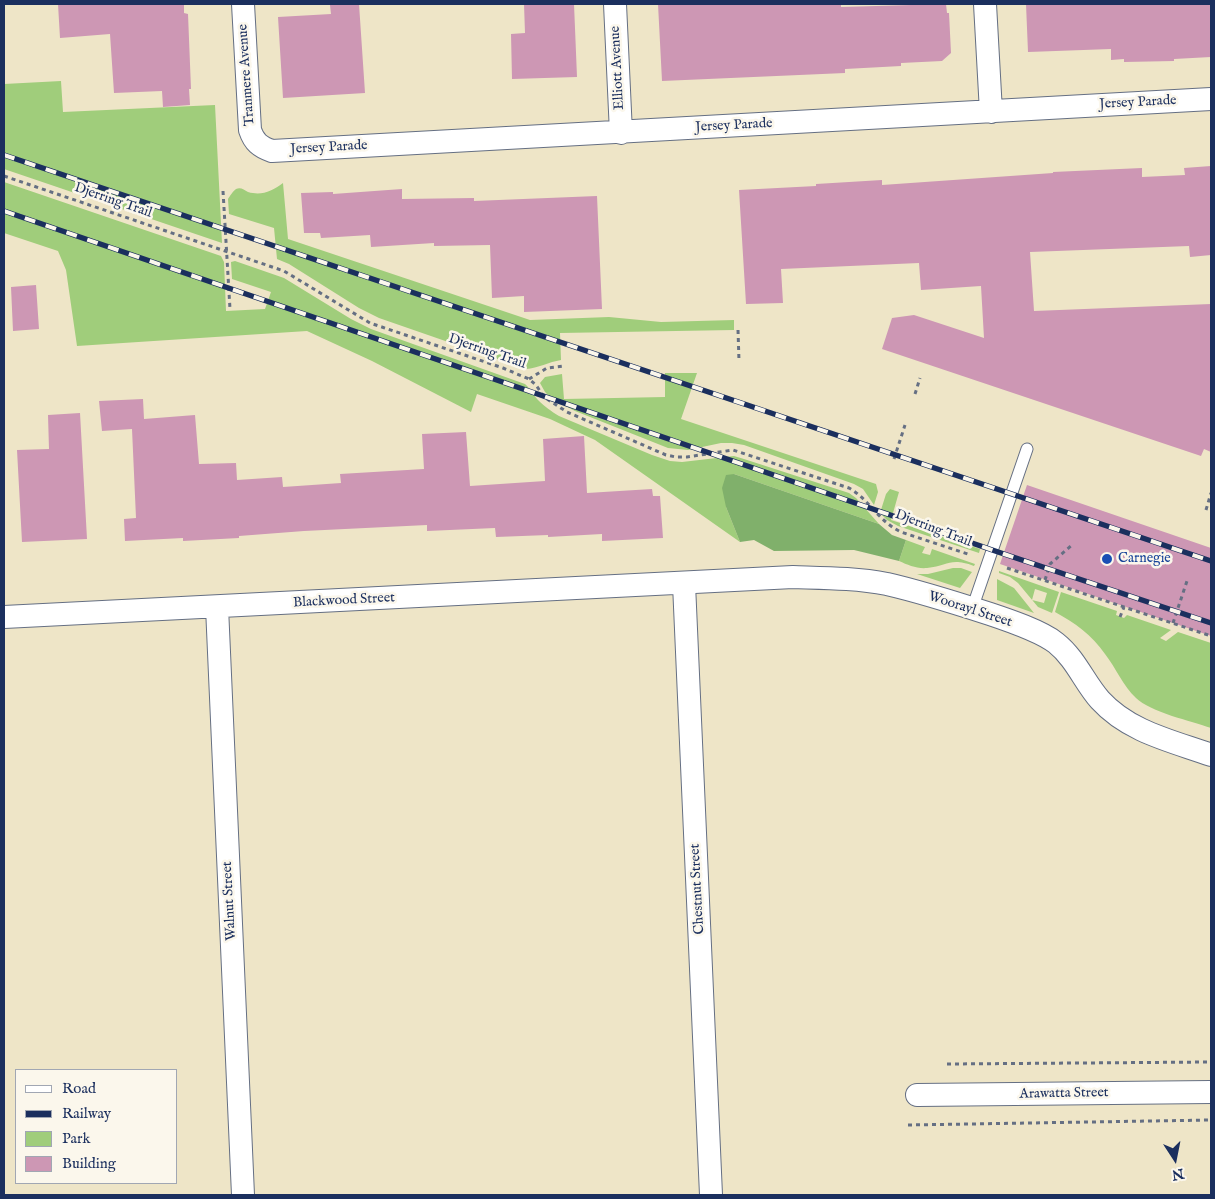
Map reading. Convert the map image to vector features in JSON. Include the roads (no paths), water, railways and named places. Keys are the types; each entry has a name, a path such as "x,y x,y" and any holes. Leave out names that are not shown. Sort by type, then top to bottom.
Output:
{"street":[{"name":"Tranmere Avenue","path":"243,4 248,117 252,138 258,145"},
{"name":"Elliott Avenue","path":"615,4 621,133"},
{"path":"985,4 991,112"},
{"name":"Jersey Parade","path":"258,145 272,151 283,151 1211,99"},
{"name":"Woorayl Street","path":"684,584 792,578 835,578 887,584 972,608 1026,628 1055,642 1076,663 1099,699 1118,716 1144,732 1211,754"},
{"name":"Blackwood Street","path":"4,617 684,584"},
{"name":"Chestnut Street","path":"684,584 712,1195"},
{"name":"Walnut Street","path":"217,607 243,1195"},
{"name":"Arawatta Street","path":"917,1095 1211,1092"}],"lane":[{"path":"972,608 1027,448"}],"railway":[{"path":"4,155 1211,561"},
{"path":"4,211 1004,554 1211,623"}],"place":[{"name":"Carnegie","path":"1107,559"}]}
